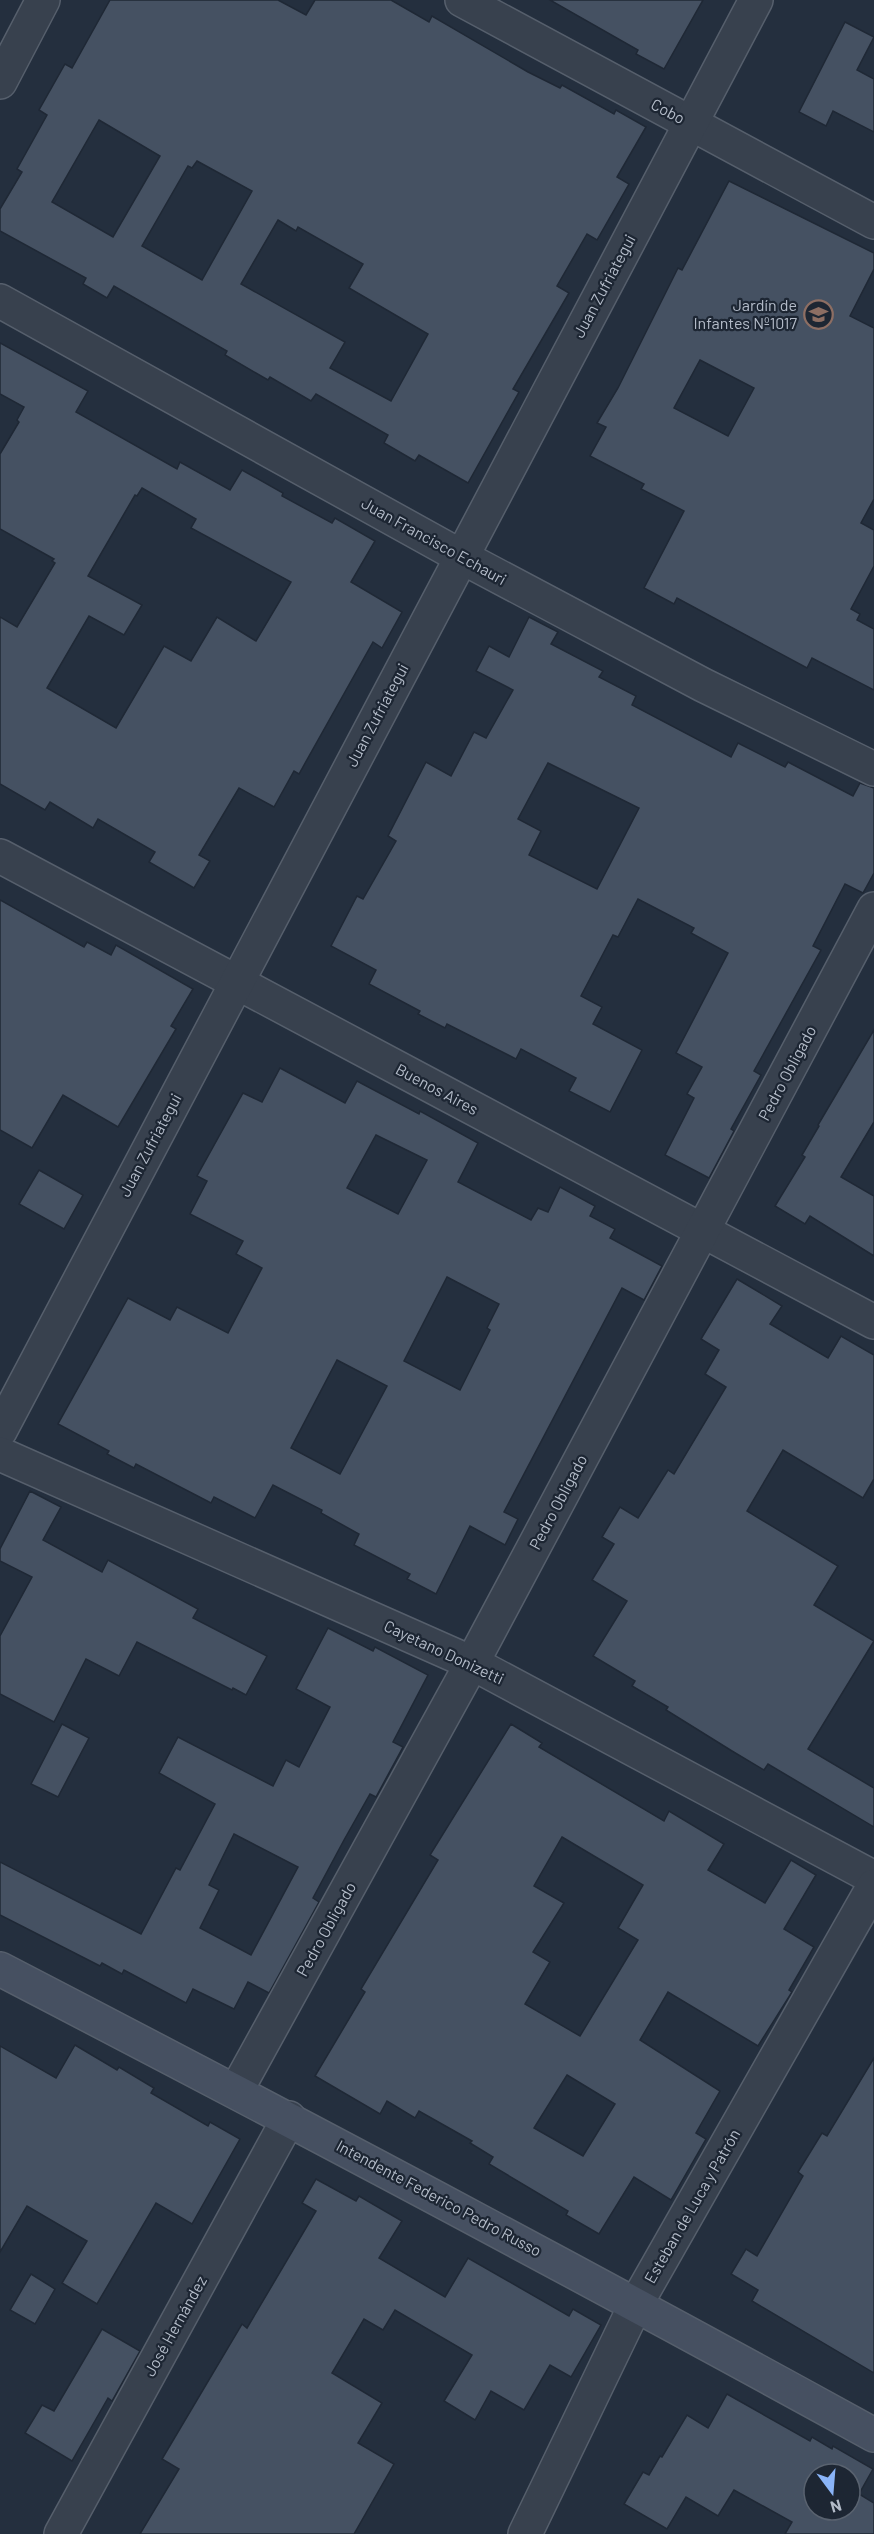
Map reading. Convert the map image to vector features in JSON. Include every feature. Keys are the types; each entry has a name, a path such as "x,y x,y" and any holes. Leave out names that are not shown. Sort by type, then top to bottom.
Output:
{"street":[{"path":"0,82 44,0"},
{"name":"Cobo","path":"462,0 874,222"},
{"name":"Juan Zufriategui","path":"0,1431 460,556 756,0"},
{"name":"Juan Francisco Echauri","path":"0,302 460,556 703,685 874,769"},
{"name":"Buenos Aires","path":"0,856 874,1322"},
{"name":"Pedro Obligado","path":"236,2091 472,1663 874,909"},
{"name":"Cayetano Donizetti","path":"0,1454 472,1663 874,1878"},
{"name":"Esteban de Luca y Patrón","path":"525,2534 636,2304 874,1886"},
{"name":"Intendente Federico Pedro Russo","path":"0,1968 289,2118 874,2435"},
{"name":"José Hernández","path":"61,2534 289,2118"}],"building":[{"path":"110,0 278,0 306,15 315,0 391,0 429,22 432,16 528,72 560,88 562,85 614,114 616,110 646,127 617,177 629,184 597,240 587,234 557,286 569,293 513,389 519,392 468,483 419,455 415,461 384,443 388,435 316,394 311,401 270,377 268,380 225,355 227,351 114,286 107,298 83,284 86,278 0,231 0,209 22,172 17,169 47,115 39,110 65,64 72,68","holes":["99,120 160,156 113,237 52,202","197,161 252,191 202,280 142,246 188,166 192,168","278,220 296,231 298,227 363,264 349,288 428,334 391,401 330,368 345,342 241,284"]},
{"path":"550,0 703,0 664,69 636,54 638,50"},
{"path":"845,22 874,37 857,70 874,79 874,132 833,111 826,126 799,112"},
{"path":"729,181 874,253 874,269 850,316 874,328 874,499 861,523 874,530 874,566 851,609 860,614 857,620 874,629 874,690 812,658 807,668 677,598 674,604 644,588 684,511 641,489 644,484 590,456 606,427 597,423 618,388 678,268 682,270","holes":["700,360 754,388 728,436 674,408"]},
{"path":"0,343 88,391 76,412 177,469 180,462 230,490 242,470 283,493 282,496 332,523 335,518 375,541 351,582 402,612 382,648 373,642 299,774 294,771 274,807 239,788 199,855 210,861 194,888 149,862 155,852 98,819 93,828 50,802 45,810 0,784 0,617 17,627 55,563 52,561 54,559 0,529 0,454 19,422 17,420 24,407 0,394","holes":["142,488 196,519 191,528 291,582 256,641 217,617 191,661 164,646 116,728 47,688 89,616 124,635 142,605 88,576 135,495 137,496"]},
{"path":"529,617 558,632 551,644 603,671 599,677 636,696 632,705 731,757 738,743 785,767 788,762 853,796 860,783 874,788 874,873 863,893 845,884 813,946 821,950 754,1071 761,1075 731,1129 734,1131 709,1178 665,1155 694,1098 687,1094 702,1067 676,1053 728,953 691,933 694,928 638,899 618,937 613,935 581,996 602,1007 593,1024 642,1050 610,1112 569,1091 576,1078 521,1049 516,1059 447,1024 445,1028 418,1014 420,1011 369,984 376,970 331,946 357,896 363,899 396,841 388,836 426,762 451,776 474,732 486,738 513,690 476,671 489,646 509,657","holes":["548,763 639,808 597,889 529,855 541,831 518,819"]},
{"path":"0,900 84,947 87,942 111,955 116,945 193,989 171,1026 176,1029 118,1127 63,1095 32,1148 0,1130"},
{"path":"874,1030 874,1122 841,1177 874,1196 874,1256 810,1216 805,1224 775,1206 805,1157 802,1155 818,1125"},
{"path":"280,1068 345,1103 357,1081 419,1114 420,1111 478,1143 458,1182 531,1220 538,1208 548,1212 560,1187 595,1206 590,1216 615,1229 610,1238 662,1266 644,1300 622,1288 504,1512 518,1519 505,1545 470,1526 436,1594 407,1579 410,1574 354,1545 359,1534 321,1513 322,1510 273,1485 255,1518 214,1497 211,1503 136,1464 134,1468 107,1454 109,1451 58,1424 128,1298 170,1320 177,1307 228,1333 262,1268 236,1254 243,1241 190,1214 207,1181 197,1176 243,1093 262,1102","holes":["376,1135 427,1160 398,1214 347,1188","447,1277 499,1304 487,1328 490,1330 460,1390 404,1361","337,1360 387,1386 340,1474 291,1448"]},
{"path":"39,1170 83,1195 64,1229 19,1204"},
{"path":"737,1279 782,1306 770,1324 828,1358 841,1336 874,1355 874,1479 863,1498 783,1450 747,1511 838,1566 814,1605 874,1641 808,1749 874,1788 874,1827 768,1764 764,1770 732,1751 666,1710 668,1707 632,1686 635,1681 593,1656 627,1601 592,1580 614,1544 602,1537 620,1507 638,1518 668,1470 674,1474 726,1387 705,1374 719,1350 701,1339"},
{"path":"30,1491 61,1507 43,1540 102,1572 108,1560 198,1609 193,1618 267,1656 246,1695 137,1642 119,1676 86,1659 54,1722 0,1694 0,1636 32,1577 0,1561 0,1549"},
{"path":"328,1628 373,1651 375,1647 428,1675 393,1742 403,1747 376,1797 370,1794 344,1840 313,1898 319,1902 269,1993 248,1982 234,2009 193,1989 186,2003 124,1970 122,1974 102,1963 100,1966 0,1915 0,1862 141,1934 176,1868 180,1870 215,1804 159,1773 178,1737 273,1786 286,1760 299,1767 330,1707 296,1689","holes":["234,1834 298,1867 251,1955 200,1928 219,1890 209,1885"]},
{"path":"62,1724 89,1738 58,1797 31,1784"},
{"path":"511,1724 542,1743 539,1747 664,1821 669,1811 724,1844 708,1870 765,1903 791,1860 816,1875 784,1929 814,1947 789,1990 792,1992 758,2046 668,1992 640,2040 720,2091 696,2133 706,2139 671,2200 634,2177 599,2234 566,2215 568,2211 489,2164 493,2157 470,2143 472,2141 419,2111 415,2118 387,2101 380,2114 315,2076 365,1992 361,1989 438,1860 430,1855","holes":["562,1837 643,1885 618,1928 638,1940 580,2036 525,2004 550,1962 533,1952 564,1903 534,1886","567,2075 615,2104 583,2156 534,2128"]},
{"path":"75,2045 117,2070 119,2067 154,2088 151,2093 208,2126 210,2122 240,2139 192,2224 156,2203 97,2304 62,2283 87,2241 27,2206 0,2252 0,2046 56,2078"},
{"path":"874,2058 874,2373 752,2301 758,2290 731,2274 746,2249 757,2256 803,2176 798,2172 822,2133 827,2136"},
{"path":"316,2179 356,2201 359,2196 402,2221 379,2258 445,2297 468,2258 569,2316 573,2309 601,2325 571,2377 550,2365 524,2410 491,2391 475,2420 444,2401 472,2355 395,2310 383,2330 364,2319 332,2373 382,2403 358,2443 394,2464 354,2534 140,2534 179,2469 162,2459 242,2324 247,2328 316,2211 302,2203"},
{"path":"31,2274 55,2289 35,2324 10,2310"},
{"path":"102,2329 140,2351 112,2401 108,2398 72,2461 25,2433 42,2405 54,2411"},
{"path":"727,2394 810,2441 812,2437 861,2462 802,2462 802,2522 862,2522 862,2496 874,2503 874,2534 785,2534 792,2522 734,2490 718,2516 686,2497 667,2529 624,2504 643,2472 649,2475 660,2456 662,2457 687,2415 708,2428"},
{"path":"862,2463 873,2469 862,2489"}],"place":[{"name":"Jardín de Infantes Nº1017","path":"818,314"}]}
